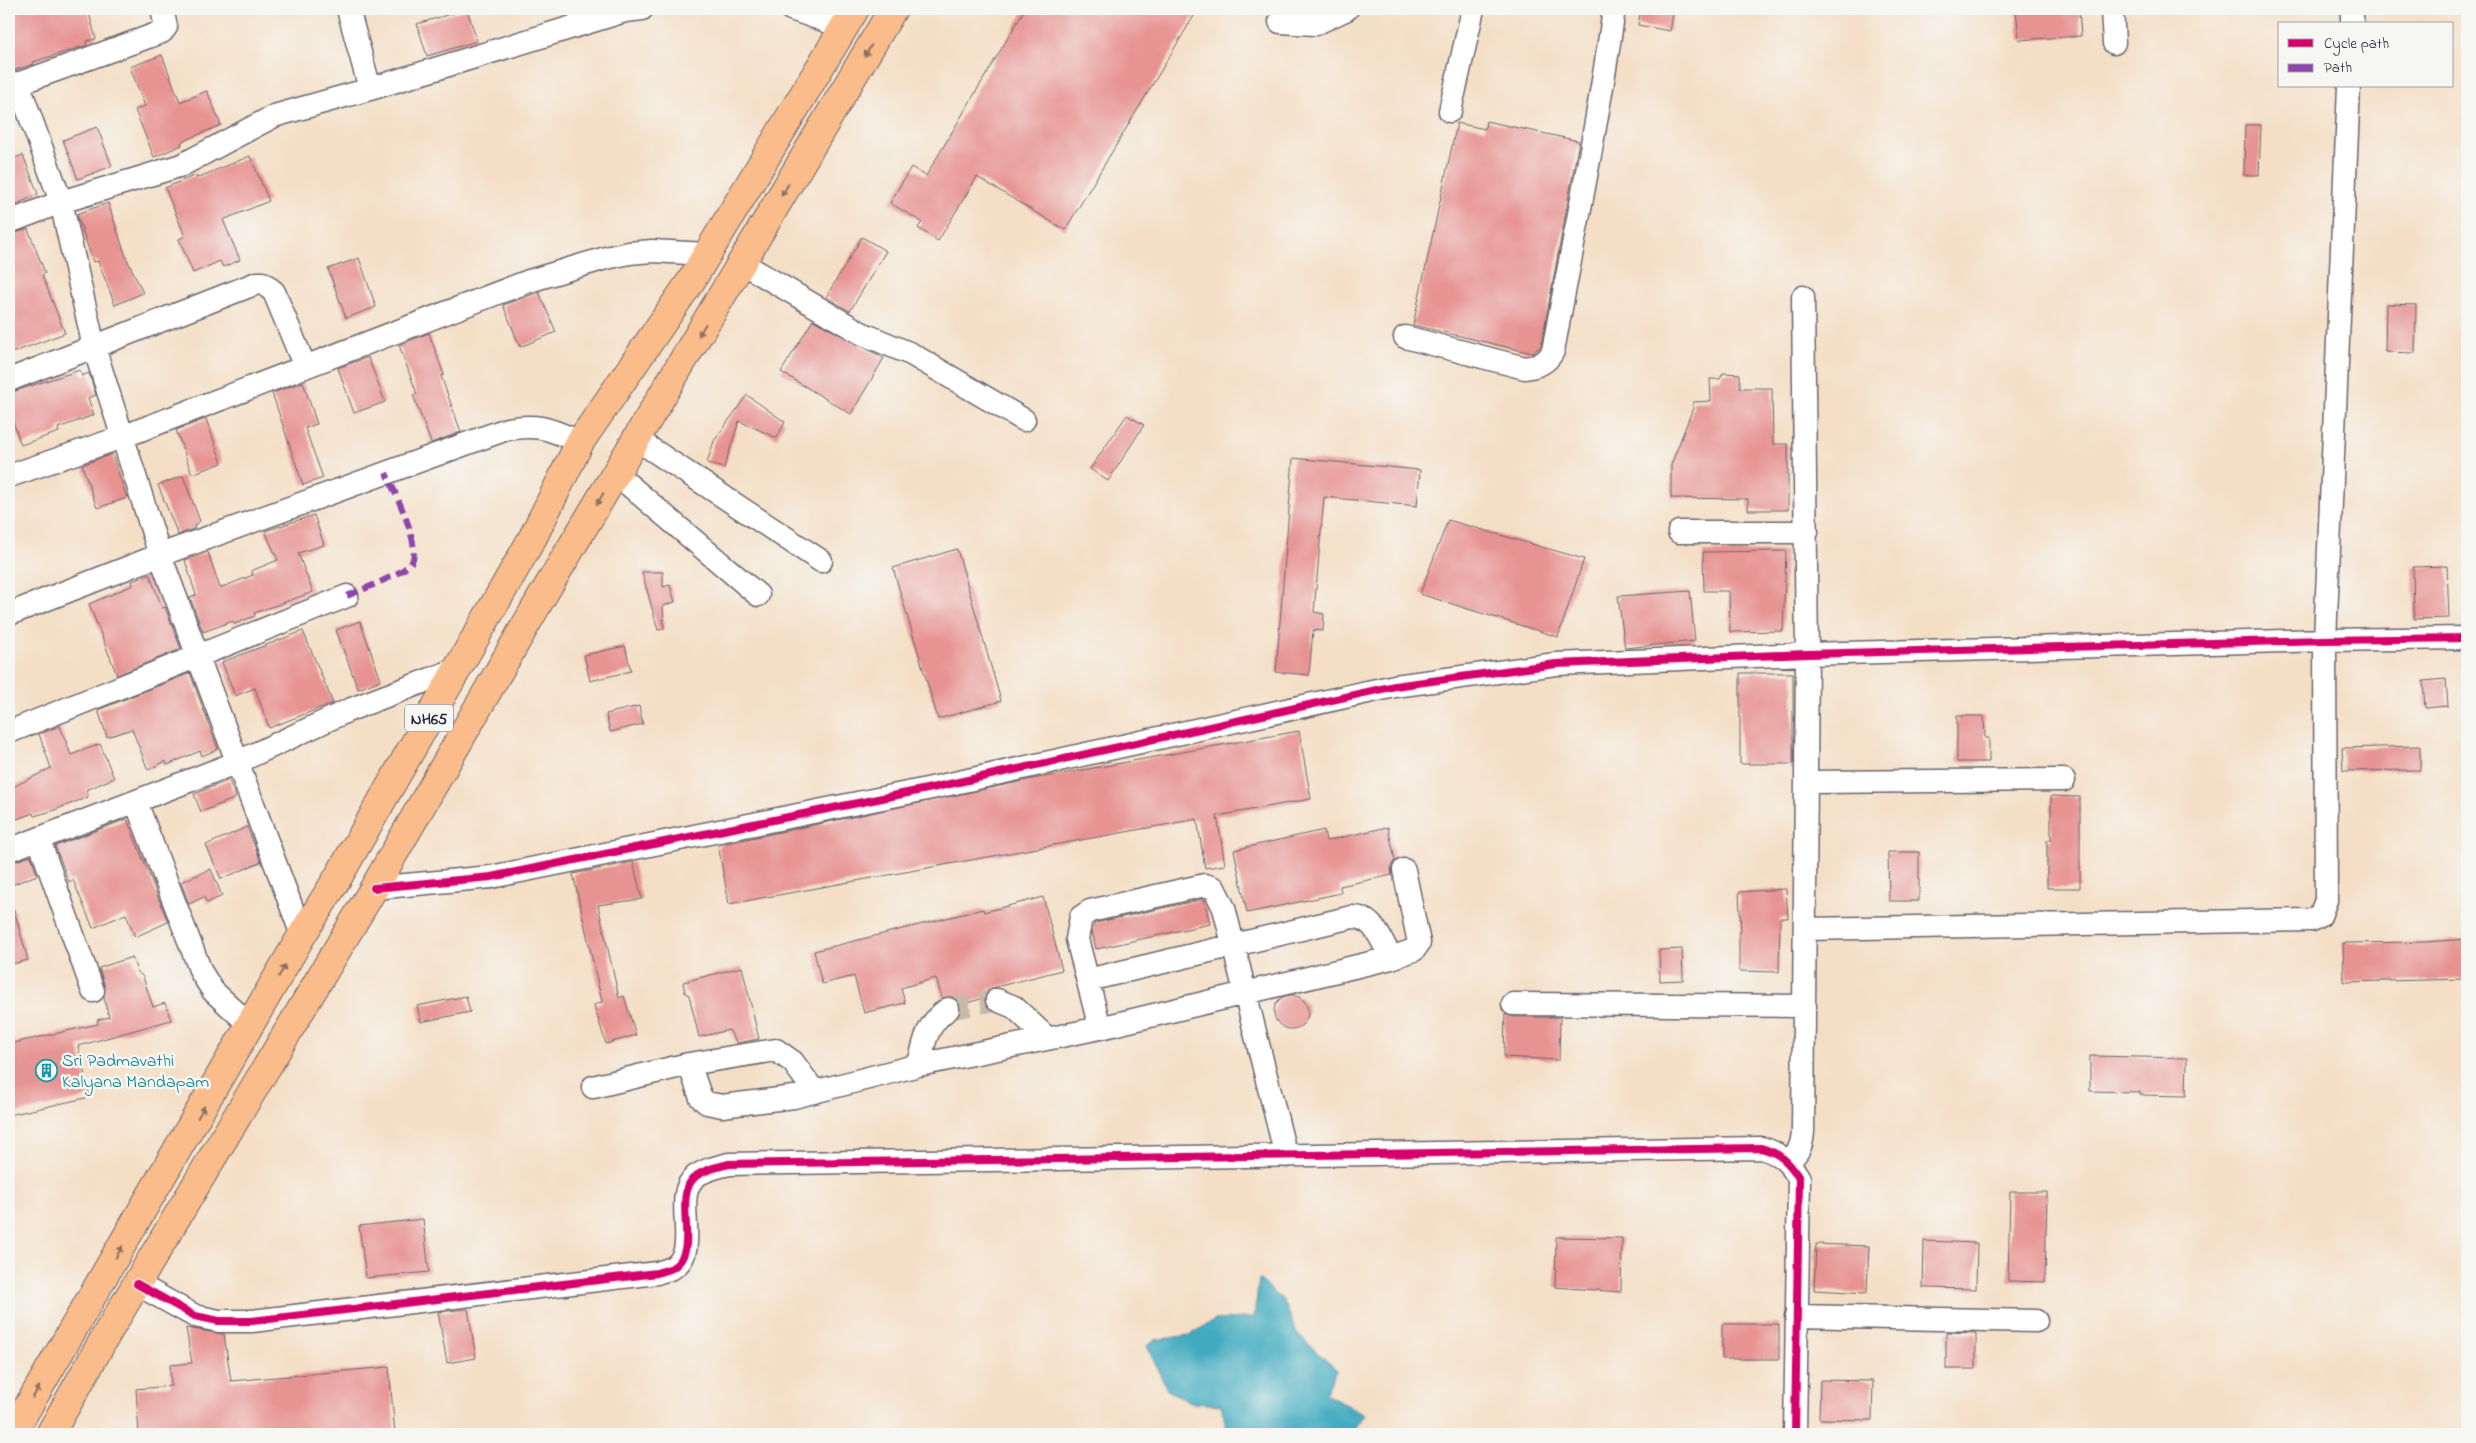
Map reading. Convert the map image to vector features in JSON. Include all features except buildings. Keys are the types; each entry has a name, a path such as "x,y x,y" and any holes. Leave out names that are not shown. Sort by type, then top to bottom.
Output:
{"highway":[{"name":"NH65","path":"50,1434 137,1284 374,888 636,439 893,9"},
{"name":"NH65","path":"12,1434 302,935 337,879 532,537 580,442 690,281 850,18"}],"street":[{"path":"162,9 166,27 162,32 13,85 61,202 94,347 160,555 302,935"},
{"path":"348,9 370,89"},
{"path":"9,222 61,202 182,165 274,116 370,89 630,9"},
{"path":"791,9 850,18"},
{"path":"1280,22 1315,24 1347,9"},
{"path":"1450,112 1473,9"},
{"path":"1406,337 1525,368 1536,366 1549,359 1553,351 1573,238 1601,103 1614,9"},
{"path":"2112,9 2114,43"},
{"path":"2352,9 2352,22"},
{"path":"1805,929 2312,920 2320,916 2326,900 2325,640 2349,88"},
{"path":"9,476 122,437 529,281 606,258 652,251 706,254"},
{"path":"742,263 861,333 911,354 1024,420"},
{"path":"9,380 258,283 264,283 274,292 305,367"},
{"path":"1788,1162 1797,1154 1802,1144 1803,1132 1807,532 1803,297"},
{"path":"9,614 160,555 507,429 525,426 542,427 580,442"},
{"path":"636,439 821,561"},
{"path":"616,474 758,595"},
{"path":"1679,532 1807,532"},
{"path":"9,732 196,655 347,596"},
{"path":"374,888 501,875 927,789 1395,686 1556,664 1807,654 2467,638"},
{"path":"9,850 238,762 349,710 457,669"},
{"path":"1806,782 2064,780"},
{"path":"136,802 201,972 213,990 250,1026"},
{"path":"39,840 93,991"},
{"path":"689,1064 701,1098 714,1105 794,1097 919,1065 1046,1037 1100,1028 1391,958 1414,950 1419,943 1404,870"},
{"path":"1100,1028 1077,939 1081,917 1090,911 1205,885 1214,888 1224,908 1286,1156"},
{"path":"1088,980 1358,917 1369,922 1391,958"},
{"path":"997,1000 1014,1007 1046,1037"},
{"path":"1513,1004 1804,1006"},
{"path":"919,1065 930,1024 937,1016 948,1009"},
{"path":"593,1086 689,1064 776,1050 793,1062 814,1091"},
{"path":"137,1284 195,1316 219,1321 252,1321 657,1273 672,1268 682,1259 685,1246 686,1188 695,1177 709,1169 729,1164 1761,1148 1774,1151 1788,1162 1799,1178 1795,1434"},
{"path":"1796,1316 2036,1321"}],"water":[{"path":"1259,1279 1284,1301 1298,1335 1337,1370 1325,1394 1365,1414 1352,1434 1228,1434 1221,1405 1193,1403 1167,1390 1147,1346 1155,1340 1189,1335 1215,1320 1254,1317"}],"tunnel":[{"path":"948,1009 997,1000"}],"marked path":[{"path":"347,596 400,572 411,563 414,555 406,519 386,473"}],"cycle path":[{"path":"374,888 491,877 927,789 1395,686 1556,664 1807,654 2467,638"},
{"path":"137,1284 195,1316 219,1321 252,1321 657,1273 672,1268 681,1260 685,1249 685,1209 689,1185 696,1176 712,1168 729,1164 1761,1148 1783,1159 1792,1167 1799,1178 1795,1434"}],"place":[{"name":"Sri Padmavathi Kalyana Mandapam","path":"46,1070"}]}
